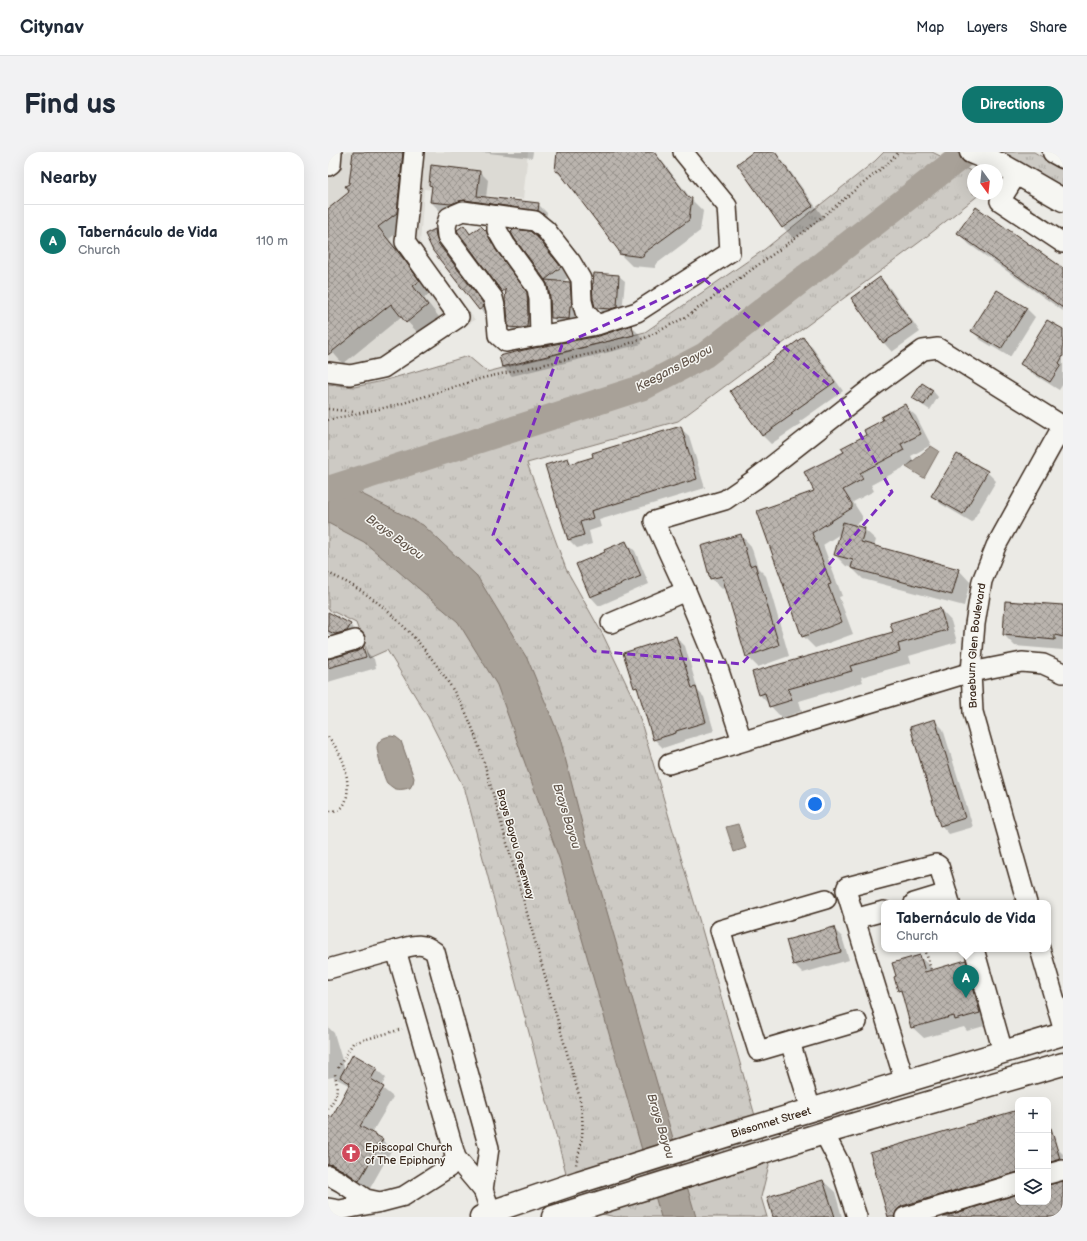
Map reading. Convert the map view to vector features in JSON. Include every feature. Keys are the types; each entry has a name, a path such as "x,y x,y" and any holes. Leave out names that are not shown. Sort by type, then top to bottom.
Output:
{"main road":[{"path":"971,152 1010,170 1063,200"},
{"path":"1054,152 1063,157"},
{"name":"Bissonnet Street","path":"486,1215 582,1175 744,1130 1063,1034"},
{"path":"554,1217 824,1133 1063,1064"},
{"path":"815,1109 824,1133"}],"street":[{"path":"328,166 331,164 332,152"},
{"path":"328,372 350,375 383,368 459,317 405,242 414,152"},
{"path":"597,326 585,312 582,301 581,279 571,262 546,230 535,221 464,211 449,217 446,226 447,236 493,298 496,310 498,334 506,342 597,326 637,312 730,252 727,206 683,152"},
{"path":"1010,170 1000,201 1063,242"},
{"path":"497,216 497,230 505,244 537,288 539,299 540,336"},
{"path":"742,741 718,668 686,591 654,521 725,500 754,480 875,385 923,350 938,348 1063,425"},
{"name":"Braeburn Glen Boulevard","path":"1026,900 973,712 971,672 975,624 982,581 988,562 1063,425"},
{"path":"611,623 686,591"},
{"path":"328,648 355,640"},
{"path":"669,764 971,672 1022,662 1043,664 1063,673"},
{"path":"905,1082 846,890 847,887 936,864 939,866 948,898 934,900"},
{"path":"826,899 720,930 758,1051 857,1022"},
{"path":"854,920 881,912"},
{"path":"328,968 418,945 428,946 435,952 489,1148 483,1190 486,1215"},
{"path":"396,950 456,1158 483,1190"},
{"path":"975,952 1003,1052"},
{"path":"1041,952 1063,1028"},
{"path":"790,1042 809,1103 815,1109"},
{"path":"824,1133 839,1162 857,1217"},
{"path":"328,1208 340,1210 404,1196 448,1168 456,1158"},
{"path":"1051,1173 1063,1170"},
{"path":"328,1174 366,1199 381,1202"},
{"path":"905,1217 1015,1184"}],"path":[{"path":"328,409 358,413"},
{"name":"Brays Bayou Greenway","path":"328,573 376,602 395,617 422,646 453,690 467,715 483,759 579,1095 582,1110 582,1175"},
{"path":"328,737 343,760 347,782 345,804 339,810 328,811"},
{"path":"926,952 931,970"},
{"path":"338,1068 353,1043 418,1025"},
{"path":"328,1109 336,1097 337,1088 335,1074"}],"highlighted area":[{"path":"704,279 837,392 892,492 742,664 594,651 493,535 562,345"}],"shaded area":[{"path":"328,152 528,152 523,199 424,189 420,244 475,320 381,378 362,384 328,381"}],"green space":[{"path":"884,152 932,152 967,169 967,200 972,200 921,241 678,421 527,463 566,569 603,635 635,702 769,1165 761,1197 767,1217 616,1217 579,1209 566,1173 465,790 428,717 387,650 369,658 356,623 328,609 328,384 354,387 383,381 468,356 487,372 645,332 765,249 875,161"},
{"path":"994,152 1034,152 1063,169 1063,191"}],"water":[{"path":"931,446 939,451 924,478 906,467"},
{"name":"Brays Bayou","path":"328,485 358,492 423,525 477,576 528,660 560,738 587,843 696,1217 661,1217 560,861 497,685 458,622 364,542 328,523"},
{"path":"391,736 396,737 401,741 414,778 410,788 396,789 387,783 384,776 377,747 382,739"},
{"path":"738,824 746,848 734,852 726,827"}],"building":[{"path":"353,152 403,152 397,213 378,227 420,281 413,286 428,305 406,323 391,304 328,355 328,209 349,192 345,186 349,184"},
{"path":"557,152 654,152 688,197 692,198 689,220 644,253 643,257 619,254 619,251 559,172 555,171"},
{"path":"753,152 775,152 813,206 782,228 737,164"},
{"path":"431,165 480,171 477,196 539,203 538,211 465,200 451,204 430,202 432,186 429,185"},
{"path":"976,207 1063,268 1063,308 957,233"},
{"path":"464,225 470,234 481,226 487,232 496,250 527,292 527,327 508,327 505,301 506,289 502,292 458,232 457,230"},
{"path":"435,229 438,243 483,303 484,307 479,310 433,251 425,234"},
{"path":"514,229 530,231 538,238 561,267 545,280 514,238 511,232"},
{"path":"594,273 619,275 617,307 611,309 595,307 592,284"},
{"path":"880,277 912,323 883,343 851,298"},
{"path":"545,280 570,282 572,306 570,306 569,319 551,318 550,297"},
{"path":"997,290 1027,308 1001,349 971,331"},
{"path":"1047,320 1063,329 1063,356 1059,363 1061,365 1050,382 1020,364"},
{"path":"632,325 634,335 502,367 499,356 599,336"},
{"path":"803,337 835,382 791,413 793,414 762,436 730,391"},
{"path":"922,383 933,390 924,405 912,398"},
{"path":"905,404 921,434 901,444 904,450 860,473 863,479 843,490 852,504 852,508 812,533 831,584 828,585 842,622 802,637 757,511 814,491 804,472 844,452 841,448 866,435 864,430 883,420 881,417"},
{"path":"681,426 697,479 591,511 593,518 580,522 584,535 568,540 545,465 568,458 570,464 593,457 592,453"},
{"path":"957,454 988,471 963,514 931,496"},
{"path":"843,522 865,528 861,542 959,569 952,595 851,568 853,560 834,555"},
{"path":"741,534 750,566 755,564 779,645 746,657 722,576 710,579 701,546"},
{"path":"626,541 641,576 590,597 576,564 605,552 604,550"},
{"path":"1005,601 1063,605 1063,637 1055,635 1055,640 1003,635"},
{"path":"940,608 947,630 898,644 900,652 850,666 852,671 788,689 792,700 769,707 765,693 759,695 752,672 893,632 890,623"},
{"path":"328,612 351,624 347,631 335,634 328,631"},
{"path":"676,636 692,688 696,687 706,722 653,740 637,687 634,688 623,653"},
{"path":"363,647 366,657 328,668 328,659 358,651"},
{"path":"935,719 965,818 940,826 910,727"},
{"path":"834,927 841,952 793,965 786,940"},
{"path":"920,955 925,972 966,960 980,1013 955,1020 954,1016 911,1028 901,990 898,991 892,963"},
{"path":"353,1054 377,1068 371,1079 384,1087 360,1126 383,1139 359,1181 346,1172 328,1164 328,1115 332,1117 350,1083 340,1077"},
{"path":"1015,1111 1015,1173 902,1206 897,1210 894,1217 888,1217 870,1153"},
{"path":"1051,1128 1060,1159 1051,1162"},
{"path":"823,1180 835,1217 773,1217 767,1197"},
{"path":"1063,1181 1063,1217 943,1217 1015,1195 1015,1205 1051,1205 1051,1184"}],"waterway":[{"name":"Keegans Bayou","path":"331,488 644,387 705,355 967,152"}],"place":[{"name":"Tabernáculo de Vida","path":"966,998"},
{"name":"Episcopal Church of The Epiphany","path":"351,1153"}]}
